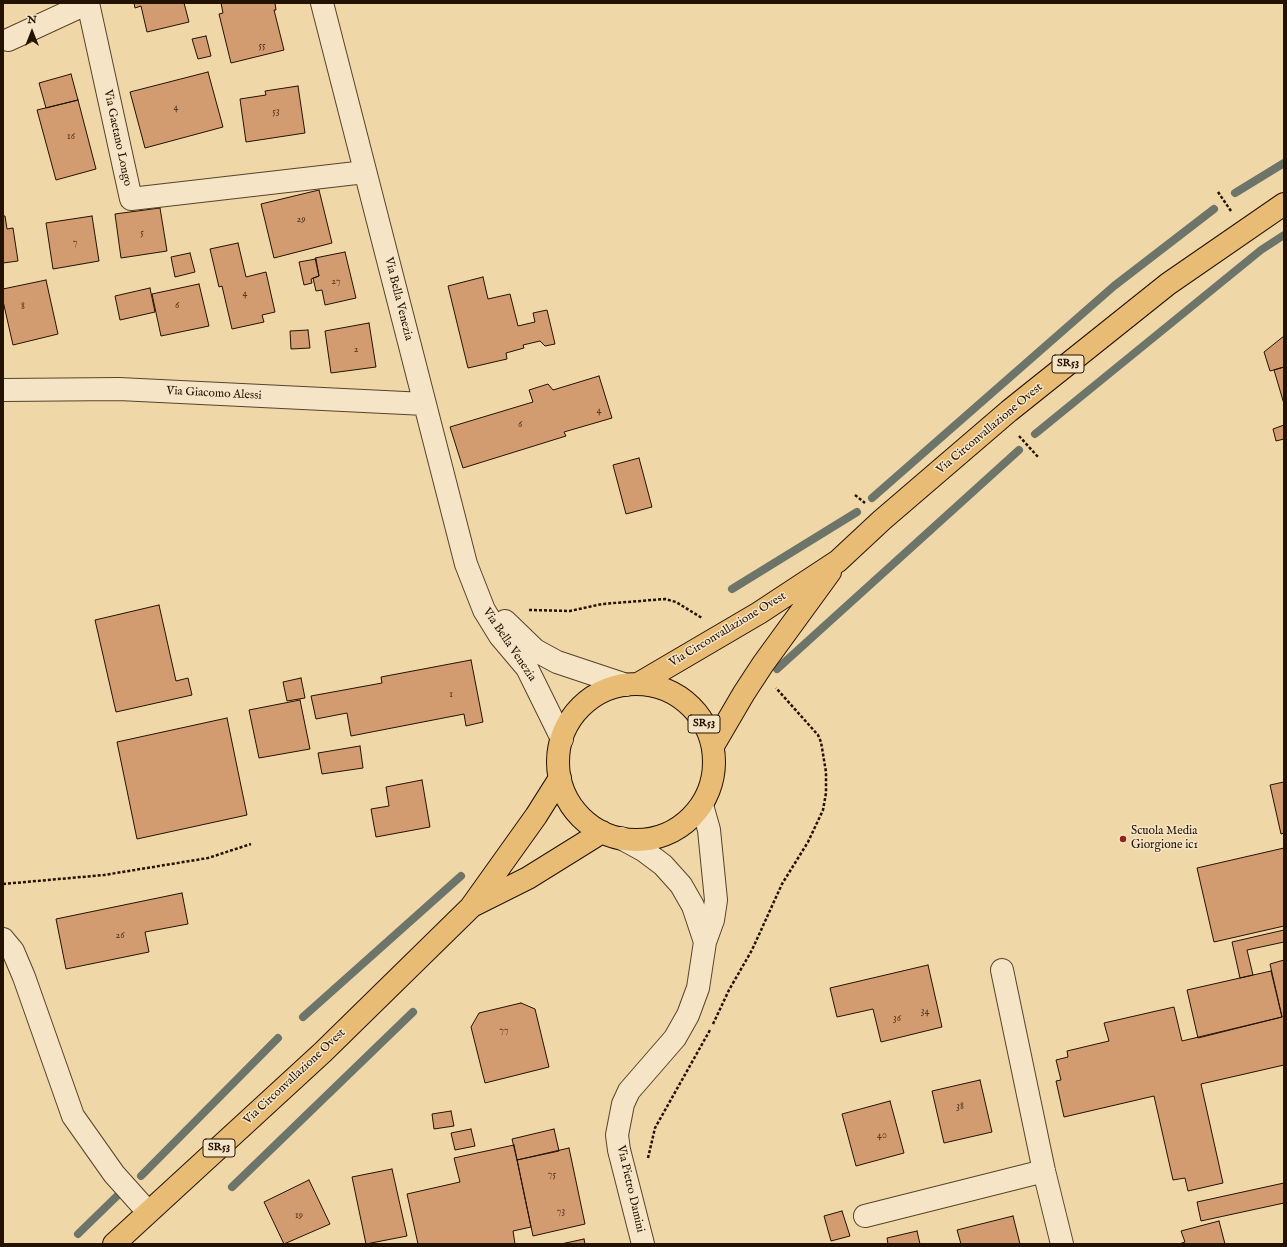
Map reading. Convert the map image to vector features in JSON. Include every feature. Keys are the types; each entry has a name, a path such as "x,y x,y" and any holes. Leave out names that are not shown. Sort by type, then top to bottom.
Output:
{"main road":[{"name":"Via Circonvallazione Ovest","path":"632,684 664,689 686,702 704,722 713,746 715,762 709,792 702,805 690,819 675,830 658,837 639,840 612,835 583,819 568,800 560,778 558,758 562,739 571,719 586,702 605,691 632,684 759,613 838,561 882,520 1002,418 1168,284 1284,204"},
{"name":"Via Circonvallazione Ovest","path":"713,746 763,664 838,561"},
{"name":"Via Circonvallazione Ovest","path":"114,1244 323,1052 471,907 536,816 560,778"},
{"name":"Via Circonvallazione Ovest","path":"471,907 612,835"}],"street":[{"name":"Via Gaetano Longo","path":"8,40 88,3 130,199 365,172"},
{"name":"Via Bella Venezia","path":"322,3 456,531 484,610 500,636 527,668 562,739"},
{"name":"Via Giacomo Alessi","path":"3,390 119,389 424,404"},
{"name":"Via Bella Venezia","path":"477,593 535,650 557,662 632,684"},
{"name":"Via Pietro Damini","path":"643,1244 619,1150 618,1135 623,1104 629,1091 636,1081 675,1038 683,1026 698,988 705,942 713,920 716,900 709,830 702,805"},
{"name":"Via Pietro Damini","path":"612,835 643,850 663,865 681,885 696,913 705,942"},
{"path":"3,939 13,951 24,977 73,1116 114,1174 130,1194 148,1212"},
{"path":"1002,970 1044,1171 1062,1244"},
{"path":"865,1216 1044,1171"}],"path":[{"path":"1002,418 1039,458"},
{"path":"524,608 545,612 570,611 602,604 665,599 676,602 690,609 708,622"},
{"path":"646,1163 654,1133 660,1118 700,1052 729,990 752,950 782,884 808,842 823,810 826,793 826,772 821,742 818,735 776,688"},
{"path":"3,884 104,875 208,858 251,844"}],"building":[{"path":"134,3 184,3 189,22 147,32 141,6 135,8"},
{"path":"221,3 275,3 276,10 274,10 284,50 231,63 219,14 223,13"},
{"path":"206,36 211,56 198,59 192,39"},
{"path":"208,72 223,127 145,148 130,92"},
{"path":"71,74 78,100 46,108 39,83"},
{"path":"298,86 305,133 246,142 240,99 266,95 265,91"},
{"path":"78,100 96,169 56,180 37,110"},
{"path":"319,190 332,243 274,258 261,204"},
{"path":"160,208 167,251 121,258 115,214"},
{"path":"3,216 5,216 7,229 13,228 18,261 3,263"},
{"path":"92,216 99,261 53,269 46,223"},
{"path":"238,243 246,277 266,272 275,312 262,315 264,322 232,329 222,286 219,287 210,249"},
{"path":"345,252 356,298 325,305 322,290 316,291 313,278 319,276 315,258"},
{"path":"190,253 195,272 175,277 171,257"},
{"path":"316,259 319,276 311,279 312,283 304,285 299,262"},
{"path":"483,277 488,299 510,294 518,326 535,322 533,313 547,310 555,344 545,346 540,341 523,345 524,348 506,353 507,359 468,368 448,286"},
{"path":"46,280 58,334 13,345 3,301 3,289"},
{"path":"199,284 209,326 161,336 152,294"},
{"path":"150,288 155,312 120,320 115,296"},
{"path":"369,323 376,367 331,373 325,331"},
{"path":"308,330 310,348 291,349 290,331"},
{"path":"1284,336 1284,367 1270,371 1264,352"},
{"path":"1284,367 1284,404 1274,370"},
{"path":"599,376 612,418 564,432 566,436 463,468 450,427 533,402 529,390 548,384 553,390"},
{"path":"1284,425 1284,439 1276,441 1273,429"},
{"path":"639,458 652,507 626,514 613,465"},
{"path":"159,605 176,681 188,678 192,695 116,712 95,620"},
{"path":"471,660 483,722 466,726 464,714 351,736 347,713 316,719 311,696 382,683 381,677"},
{"path":"301,678 305,698 287,701 283,682"},
{"path":"300,700 310,749 259,758 249,710"},
{"path":"227,718 247,815 137,839 117,742"},
{"path":"360,746 363,768 322,774 318,753"},
{"path":"422,780 430,827 376,837 371,809 389,806 386,787"},
{"path":"1284,782 1284,833 1281,834 1270,785"},
{"path":"1284,848 1284,926 1214,942 1197,868"},
{"path":"182,893 188,924 145,932 149,952 66,969 56,919"},
{"path":"1284,930 1284,942 1247,950 1253,975 1240,978 1232,942"},
{"path":"1284,960 1284,1065 1201,1084 1223,1183 1188,1191 1185,1178 1173,1180 1154,1096 1064,1117 1056,1081 1061,1080 1056,1060 1068,1057 1067,1051 1109,1041 1104,1023 1174,1007 1182,1041 1282,1017 1270,964"},
{"path":"928,965 942,1027 881,1042 873,1009 837,1017 830,988"},
{"path":"1271,971 1282,1017 1198,1038 1187,990"},
{"path":"521,1003 535,1009 549,1067 485,1083 471,1027 479,1013"},
{"path":"980,1080 992,1132 944,1143 932,1091"},
{"path":"890,1101 904,1153 856,1166 842,1114"},
{"path":"451,1111 454,1126 434,1129 432,1114"},
{"path":"471,1129 475,1146 455,1150 451,1133"},
{"path":"554,1129 559,1151 517,1160 512,1139"},
{"path":"514,1145 531,1227 513,1231 515,1244 418,1244 407,1194 460,1182 454,1158"},
{"path":"569,1148 585,1224 533,1236 517,1160"},
{"path":"392,1169 407,1236 366,1244 352,1177"},
{"path":"309,1180 330,1224 284,1244 264,1202"},
{"path":"1284,1183 1284,1203 1201,1221 1197,1202"},
{"path":"842,1211 850,1236 831,1241 824,1216"},
{"path":"1013,1216 1020,1244 961,1244 957,1230"},
{"path":"1219,1221 1225,1244 1179,1244 1185,1242 1181,1231"},
{"path":"917,1231 920,1244 888,1244 887,1238"},
{"path":"584,1239 585,1244 561,1244"}],"waterway":[{"path":"1235,193 1284,163"},
{"path":"872,498 1114,286 1214,209"},
{"path":"1035,434 1261,250 1284,235"},
{"path":"777,669 1019,450"},
{"path":"732,589 857,512"},
{"path":"303,1017 461,876"},
{"path":"232,1187 413,1012"},
{"path":"141,1176 278,1038"},
{"path":"78,1234 117,1196"}],"place":[{"name":"Scuola Media Giorgione ic1","path":"1123,839"}]}
